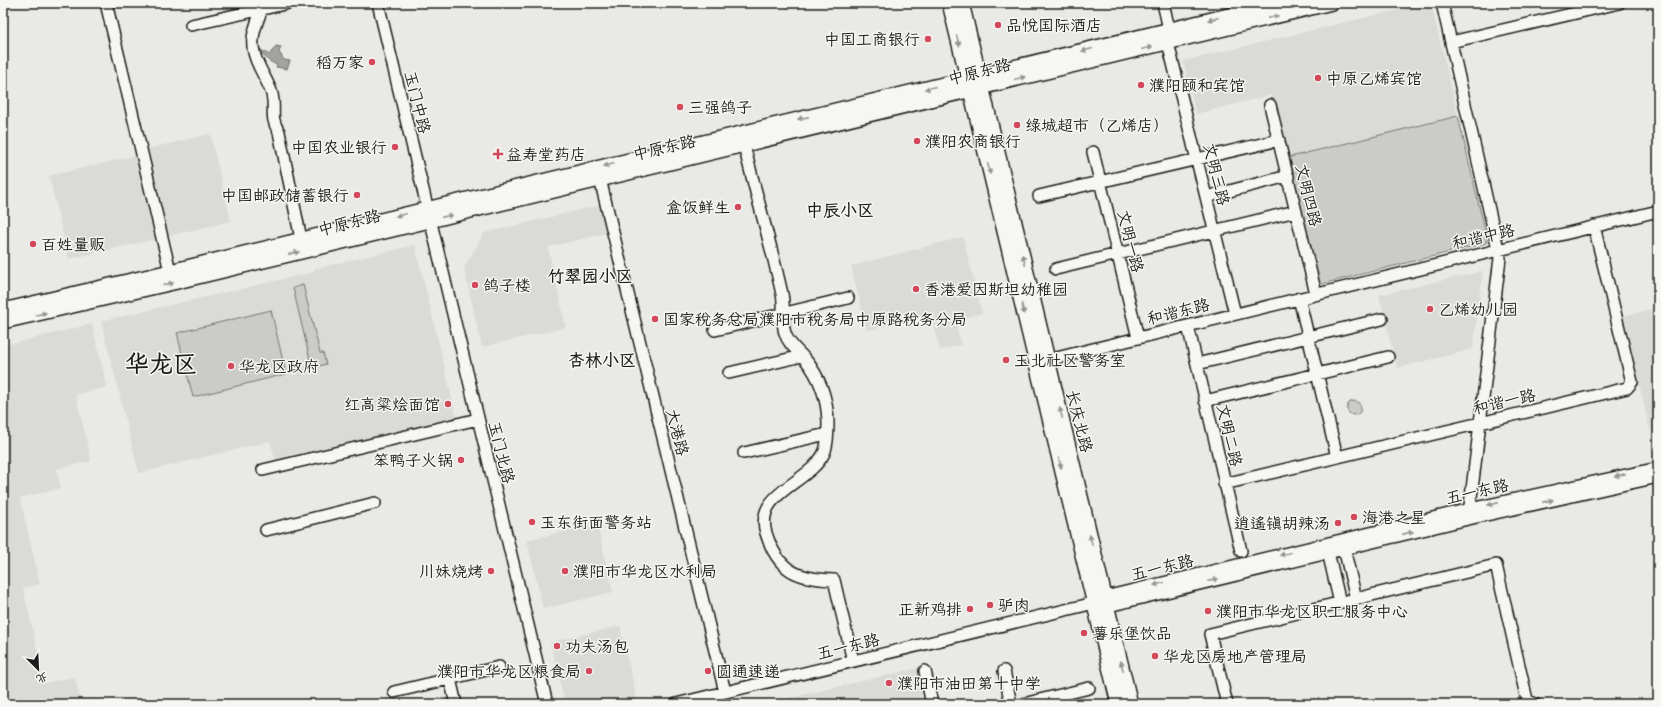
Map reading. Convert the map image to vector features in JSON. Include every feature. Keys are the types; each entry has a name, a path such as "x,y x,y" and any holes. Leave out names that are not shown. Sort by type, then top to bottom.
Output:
{"main road":[{"path":"949,3 975,83"},
{"path":"962,3 975,83"},
{"name":"中原东路","path":"3,310 170,272 301,239 600,179 744,145 1169,30 1278,3"},
{"name":"中原东路","path":"3,322 173,283 429,214 975,83 1168,43 1332,3"},
{"name":"长庆北路","path":"975,83 1048,360 1100,604 1118,704"},
{"name":"长庆北路","path":"975,83 1100,604 1131,704"}],"street":[{"path":"106,3 170,272"},
{"path":"191,25 263,6 289,3"},
{"name":"玉门中路","path":"378,3 429,214"},
{"path":"1163,3 1169,30"},
{"path":"1442,3 1499,249 1499,270 1469,514"},
{"path":"1451,42 1619,3"},
{"path":"263,6 254,29 252,44 258,64 271,92 274,107 273,122 279,132 301,239"},
{"name":"文明三路","path":"1168,43 1235,314"},
{"name":"文明四路","path":"1270,105 1316,294"},
{"path":"1039,196 1279,140"},
{"path":"744,145 782,294 784,333 788,341 813,370 824,392 827,414 827,434 824,453 817,463 805,475 777,495 765,511 764,519 766,532 777,558 797,575 811,579 834,580 853,661"},
{"name":"文明一路","path":"1093,152 1138,338"},
{"path":"1206,197 1288,176"},
{"name":"大港路","path":"600,179 725,692"},
{"path":"1056,269 1296,211"},
{"name":"和谐中路","path":"1316,294 1658,211"},
{"name":"玉门北路","path":"429,214 547,704"},
{"name":"和谐一路","path":"1224,484 1627,388 1632,382 1594,226"},
{"name":"和谐东路","path":"1048,360 1316,294"},
{"path":"715,330 848,298"},
{"path":"1299,298 1336,457"},
{"path":"1197,364 1382,319"},
{"name":"文明二路","path":"1188,326 1240,551"},
{"path":"729,373 802,356"},
{"path":"1205,401 1388,357"},
{"path":"263,470 478,419"},
{"path":"744,453 827,434"},
{"name":"五一东路","path":"676,704 710,702 1100,604 1658,468"},
{"name":"五一东路","path":"710,702 725,692 1086,605 1100,604 1328,552 1469,514 1658,477"},
{"path":"266,530 375,503"},
{"path":"1344,548 1356,599"},
{"path":"1328,552 1340,603"},
{"path":"1227,704 1210,634 1496,565 1526,700 1535,704"},
{"path":"394,692 499,667"},
{"path":"1004,670 1011,704"},
{"path":"925,671 932,704"},
{"path":"450,679 456,704"},
{"path":"1023,704 1089,688"}],"shaded area":[{"name":"中原乙烯宾馆","path":"1431,3 1458,116 1286,158 1271,95 1196,114 1183,61"},
{"path":"276,46 281,47 279,52 284,60 290,61 287,69 276,67 277,65 267,59 260,49 269,55"},
{"path":"1458,116 1487,239 1486,243 1322,284 1319,283 1286,158"},
{"path":"210,134 231,221 168,236 147,149"},
{"path":"137,155 156,239 69,259 49,176"},
{"path":"601,205 607,233 548,247 566,327 482,347 464,268 484,233"},
{"name":"香港爱因斯坦幼稚园","path":"963,237 982,313 955,320 961,345 940,350 931,314 867,331 851,266"},
{"name":"华龙区政府","path":"415,245 457,419 276,462 270,441 139,473 101,321 314,272 314,269"},
{"name":"乙烯幼儿园","path":"1483,271 1473,349 1397,368 1379,295"},
{"path":"303,285 320,353 323,353 326,364 312,368 293,288"},
{"path":"1658,308 1658,459 1657,459 1623,316"},
{"path":"271,310 286,374 193,397 177,333"},
{"path":"92,324 107,387 76,395 91,461 56,469 61,488 20,498 40,584 23,588 45,683 75,677 82,704 3,704 3,346"},
{"path":"1354,401 1359,403 1361,408 1359,413 1354,415 1349,413 1347,408 1349,403"},
{"path":"597,524 613,592 543,609 527,540"},
{"path":"620,626 637,700 617,704 565,704 550,642"},
{"name":"濮阳市油田第十中学","path":"918,668 927,704 764,704"}],"place":[{"name":"品悦国际酒店","path":"998,25"},
{"name":"中国工商银行","path":"928,39"},
{"name":"稻万家","path":"372,62"},
{"name":"中原乙烯宾馆","path":"1318,78"},
{"name":"濮阳颐和宾馆","path":"1141,85"},
{"name":"三强鸽子","path":"680,107"},
{"name":"绿城超市（乙烯店）","path":"1017,125"},
{"name":"濮阳农商银行","path":"917,141"},
{"name":"中国农业银行","path":"395,147"},
{"name":"益寿堂药店","path":"498,154"},
{"name":"中国邮政储蓄银行","path":"357,195"},
{"name":"盒饭鲜生","path":"738,207"},
{"name":"百姓量贩","path":"33,244"},
{"name":"鸽子楼","path":"475,285"},
{"name":"香港爱因斯坦幼稚园","path":"916,289"},
{"name":"乙烯幼儿园","path":"1430,309"},
{"name":"国家税务总局濮阳市税务局中原路税务分局","path":"655,319"},
{"name":"玉北社区警务室","path":"1006,360"},
{"name":"华龙区政府","path":"231,366"},
{"name":"红高粱烩面馆","path":"448,404"},
{"name":"笨鸭子火锅","path":"461,460"},
{"name":"海港之星","path":"1354,517"},
{"name":"玉东街面警务站","path":"532,522"},
{"name":"逍遥镇胡辣汤","path":"1338,523"},
{"name":"川妹烧烤","path":"491,571"},
{"name":"濮阳市华龙区水利局","path":"565,571"},
{"name":"驴肉","path":"990,605"},
{"name":"正新鸡排","path":"970,609"},
{"name":"濮阳市华龙区职工服务中心","path":"1208,611"},
{"name":"薯乐堡饮品","path":"1084,633"},
{"name":"功夫汤包","path":"557,646"},
{"name":"华龙区房地产管理局","path":"1155,656"},
{"name":"濮阳市华龙区粮食局","path":"589,671"},
{"name":"圆通速递","path":"708,671"},
{"name":"濮阳市油田第十中学","path":"889,683"}],"district":[{"name":"中辰小区","path":"840,210"},
{"name":"竹翠园小区","path":"590,276"},
{"name":"杏林小区","path":"602,360"},
{"name":"华龙区","path":"161,364"}]}
